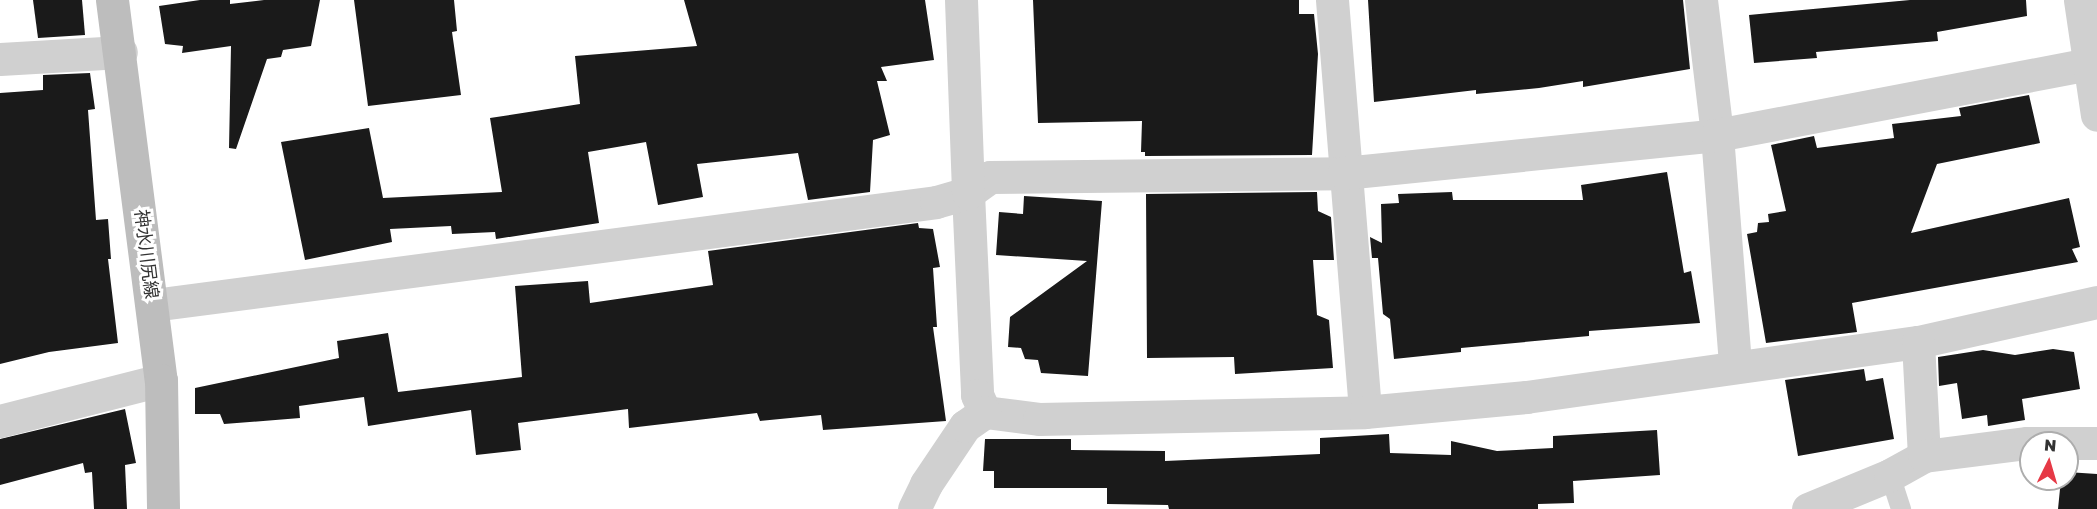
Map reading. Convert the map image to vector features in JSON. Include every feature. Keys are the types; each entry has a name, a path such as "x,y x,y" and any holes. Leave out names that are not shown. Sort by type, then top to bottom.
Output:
{"main road":[{"name":"神水川尻線","path":"112,0 121,52 161,380 163,509"}],"street":[{"path":"961,0 977,395 985,412"},
{"path":"1332,0 1344,173 1365,412"},
{"path":"1701,0 1717,135 1735,366"},
{"path":"2080,0 2097,115"},
{"path":"0,59 121,52"},
{"path":"153,305 924,203 968,194 990,177 1344,173 1717,135 2090,64"},
{"path":"914,509 926,484 964,426 985,412 1039,419 1365,412 1526,397 1918,342 2097,302"},
{"path":"1918,342 1924,456"},
{"path":"0,421 161,380"},
{"path":"1808,509 1890,475 1924,456 2027,443 2097,443"}],"lane":[{"path":"1890,475 1901,509"}],"building":[{"path":"33,0 82,0 85,35 38,38"},
{"path":"200,0 230,0 230,4 264,0 320,0 311,46 283,50 281,57 267,59 236,149 229,148 231,46 182,53 183,46 165,44 159,6"},
{"path":"354,0 454,0 457,31 452,32 461,95 368,106"},
{"path":"684,0 925,0 934,60 881,67 887,81 877,81 890,135 873,140 870,192 808,200 798,153 697,164 703,197 658,205 646,142 588,152 599,223 496,239 495,232 452,234 451,226 390,229 392,242 305,260 281,142 369,128 383,198 502,192 490,118 580,104 575,56 697,46"},
{"path":"1033,0 1299,0 1299,14 1314,14 1318,54 1312,155 1145,156 1145,152 1141,152 1142,121 1038,123"},
{"path":"1368,0 1683,0 1690,69 1583,87 1583,81 1539,88 1476,94 1476,90 1374,102"},
{"path":"1910,0 2026,0 2027,16 1937,32 1938,41 1816,52 1817,58 1754,63 1749,15"},
{"path":"90,73 95,109 88,110 96,220 108,219 111,259 108,259 118,343 49,352 0,364 0,93 43,90 43,75"},
{"path":"2029,95 2040,143 1937,164 1911,233 2069,198 2080,247 2072,249 2078,262 1852,303 1857,332 1766,343 1747,234 1757,232 1758,223 1769,222 1768,214 1786,211 1771,145 1814,136 1817,148 1894,138 1892,124 1961,116 1959,108"},
{"path":"1667,172 1684,273 1691,271 1700,323 1589,331 1589,336 1461,348 1461,352 1394,359 1390,319 1383,314 1378,258 1372,258 1370,237 1382,243 1381,204 1399,203 1398,194 1452,192 1453,200 1583,200 1581,185"},
{"path":"1317,192 1318,211 1331,217 1334,260 1313,260 1317,315 1329,320 1333,368 1235,374 1234,357 1147,358 1146,194"},
{"path":"1024,196 1102,201 1088,376 1041,373 1038,360 1025,359 1021,348 1008,347 1010,317 1087,261 996,255 999,212 1023,214"},
{"path":"918,223 919,228 933,229 940,267 933,268 937,327 933,327 946,421 823,430 821,415 760,421 757,413 629,428 628,409 518,423 521,450 476,455 471,410 368,426 364,397 299,406 300,418 224,424 220,414 195,414 195,388 339,358 337,341 388,333 398,392 522,377 515,286 588,281 590,303 713,285 708,251"},
{"path":"2053,349 2074,352 2080,389 2022,399 2025,420 1988,426 1987,415 1962,419 1957,383 1939,386 1938,357 1983,350 2015,355"},
{"path":"1864,369 1866,381 1883,378 1894,439 1798,456 1785,380"},
{"path":"125,409 136,463 125,465 127,509 94,509 92,472 85,473 83,463 0,485 0,439"},
{"path":"1657,430 1660,475 1573,481 1574,503 1538,504 1538,509 1169,509 1168,505 1107,504 1107,488 994,488 994,471 983,471 985,439 1071,439 1071,450 1165,451 1165,461 1320,454 1320,438 1389,434 1390,453 1451,455 1451,441 1497,451 1553,448 1553,436"},
{"path":"2079,473 2097,474 2097,509 2058,509 2060,491 2079,491"}]}
